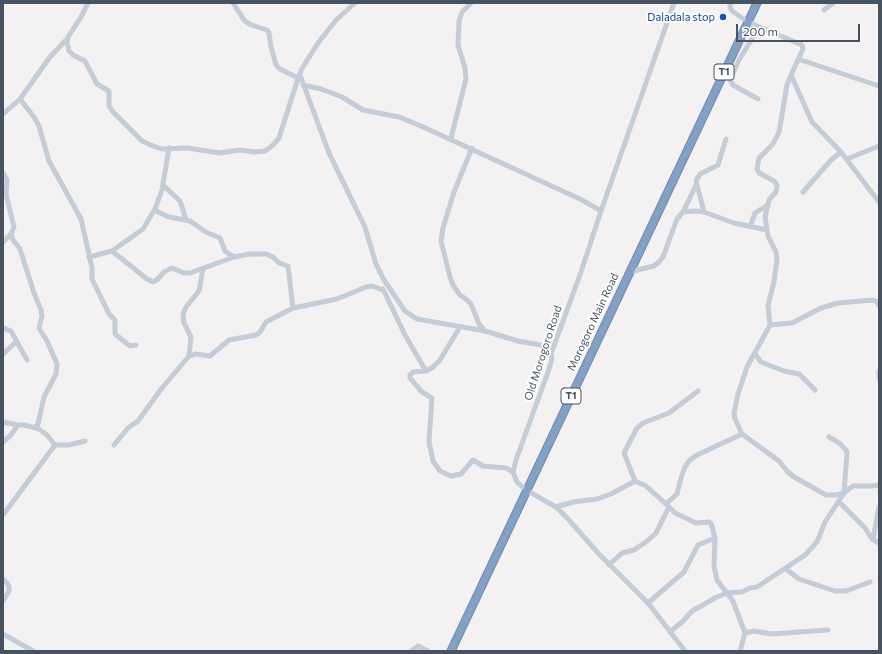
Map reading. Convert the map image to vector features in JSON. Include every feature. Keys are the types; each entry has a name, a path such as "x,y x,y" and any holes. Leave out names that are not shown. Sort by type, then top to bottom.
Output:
{"highway":[{"name":"Morogoro Main Road","path":"451,651 629,272 749,23 757,3"}],"street":[{"path":"3,114 20,99 50,57 68,39 88,3"},
{"path":"233,3 244,20 249,24 267,30 276,65 280,69 299,77 329,153 365,227 376,264 383,280 398,304 409,315 425,321 485,331 518,341 541,345 549,349 551,354"},
{"path":"68,39 71,54 85,61 98,84 109,91 109,106 113,112 142,141 162,149 188,148 219,153 240,150 254,152 265,151 279,138 299,77 307,60 336,20 355,3"},
{"path":"451,138 466,79 466,68 458,44 460,21 462,12 471,3"},
{"name":"Old Morogoro Road","path":"513,472 548,372 552,358 551,354 674,3"},
{"path":"730,3 732,11 749,23 802,45 803,49 786,85 777,139 758,158 759,173 774,181 777,185 776,192 766,206 765,217 768,236 776,252 777,259 774,282 768,305 770,325 747,367 738,394 735,419 742,434 775,458 787,471 800,481 829,496 844,493"},
{"path":"824,10 833,3"},
{"path":"749,23 755,31 753,39 739,60 730,80 733,86 758,99"},
{"path":"798,59 879,86"},
{"path":"791,75 812,122 846,159 879,202"},
{"path":"303,85 321,89 342,97 363,110 398,117 451,138 582,200 601,211"},
{"path":"20,99 39,126 49,161 81,219 94,283 109,314 115,320 115,334 130,346 136,345"},
{"path":"629,272 654,266 663,257 677,219 683,212 694,191 700,174 716,167 720,163 726,139"},
{"path":"846,159 879,146"},
{"path":"89,257 112,251 143,229 155,209 163,185 169,148"},
{"path":"472,148 454,192 443,228 441,241 453,285 460,295 471,304 479,324 485,331"},
{"path":"803,192 840,152"},
{"path":"3,173 7,180 6,194 14,227 12,234 13,240 20,249 42,316 39,328 51,348 57,364 56,374 44,397 38,424 35,427"},
{"path":"696,184 704,212"},
{"path":"163,185 180,201 186,220"},
{"path":"750,227 755,213 766,206"},
{"path":"155,209 169,217 186,220 206,232 220,238 225,251 234,257"},
{"path":"683,212 704,212 750,227 767,230"},
{"path":"3,242 12,234"},
{"path":"112,251 147,279 153,282 164,272 172,268 187,273 203,269 234,257 250,254 266,254 279,263 288,266 293,308"},
{"path":"189,356 191,337 184,323 183,314 186,307 199,291 203,269"},
{"path":"383,280 383,290 404,335 426,372"},
{"path":"114,445 128,428 138,421 162,388 189,356 196,354 210,356 230,340 256,335 260,332 266,322 293,308 337,299 366,287 372,286 383,290"},
{"path":"770,325 792,323 821,308 838,303 873,300 877,302 879,306"},
{"path":"460,327 440,360 432,368 426,372 410,373 409,376 422,392 432,398 429,446 433,461 440,471 451,476 461,474 473,460 483,466 506,468 513,472 517,482 526,490 556,507 609,565 648,603 685,651"},
{"path":"3,328 11,332 27,360"},
{"path":"3,354 17,341"},
{"path":"754,354 761,362 799,374 814,390"},
{"path":"879,371 879,378"},
{"path":"698,391 669,413 643,423 638,428 624,453 636,481 646,486 675,513 696,523 710,522 715,538 716,577 719,584 733,601 745,633 740,651"},
{"path":"3,422 35,427 47,435 55,445"},
{"path":"3,442 11,435 18,425"},
{"path":"609,565 622,553 634,550 656,533 665,518 668,506 678,494 681,478 686,467 694,457 742,434"},
{"path":"830,437 839,442 847,453 844,493"},
{"path":"55,445 69,445 85,442"},
{"path":"3,516 55,445"},
{"path":"556,507 573,502 597,500 636,481"},
{"path":"670,632 692,611 727,593 738,593 750,588 755,588 786,569 805,555 817,542 825,522 844,493 853,486 879,485"},
{"path":"839,502 865,528 872,540 879,543"},
{"path":"872,540 879,507"},
{"path":"648,603 684,572 698,545 715,538"},
{"path":"786,569 799,580 835,591 846,591 870,582"},
{"path":"3,579 9,588 9,591 3,601"},
{"path":"745,633 754,631 771,634 828,630"},
{"path":"3,634 33,651"},
{"path":"411,651 418,646 428,651"}],"place":[{"name":"Daladala stop","path":"723,17"}]}
